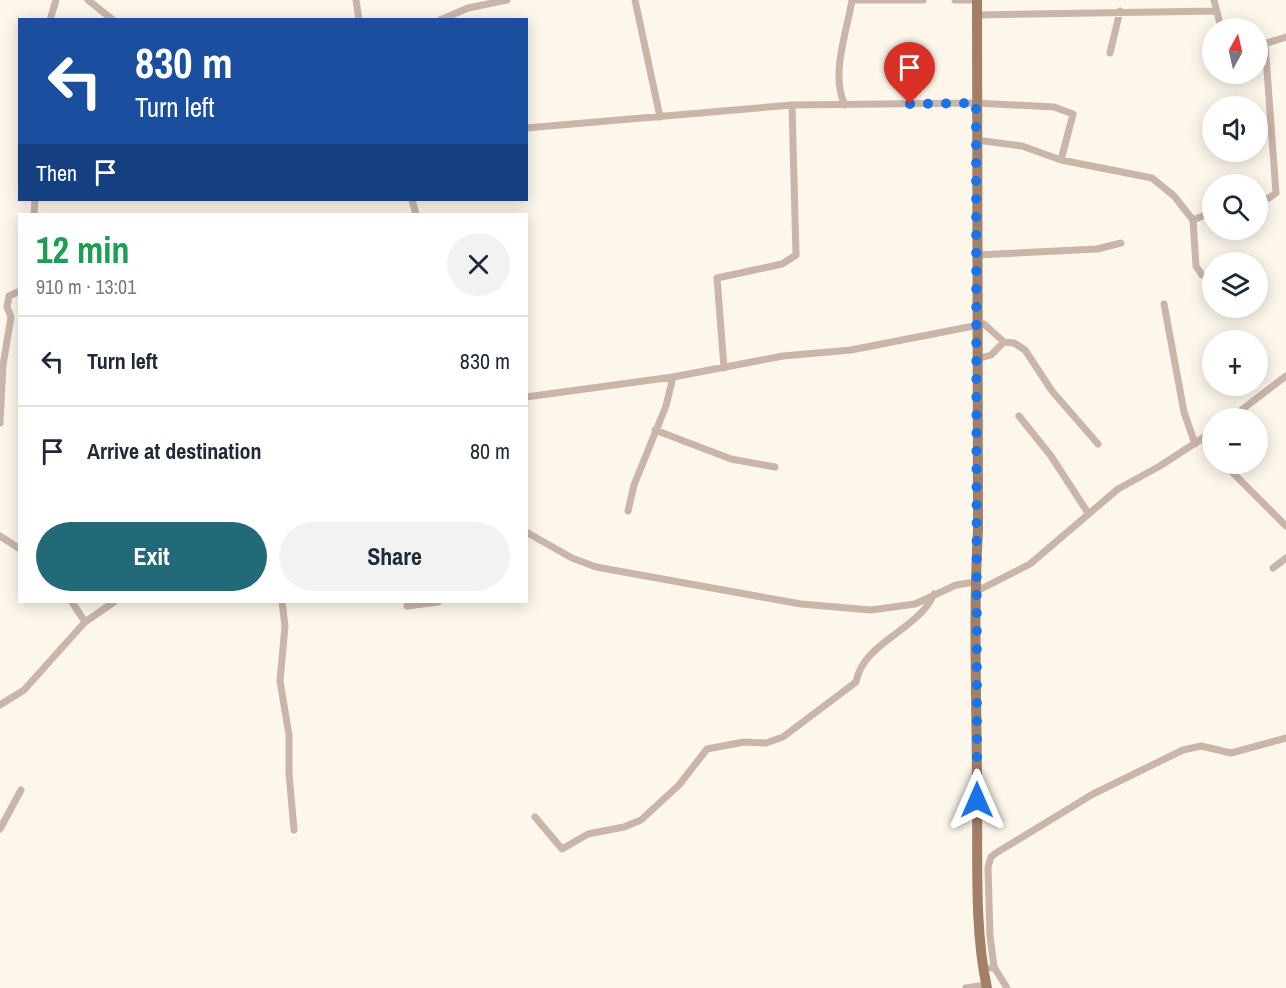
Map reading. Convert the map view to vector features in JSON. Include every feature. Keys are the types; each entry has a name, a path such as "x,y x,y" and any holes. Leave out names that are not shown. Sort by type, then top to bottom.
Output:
{"main road":[{"path":"977,0 978,530 975,587 978,869 988,968 986,986"}],"street":[{"path":"51,18 56,0"},
{"path":"88,0 110,18"},
{"path":"356,0 359,18"},
{"path":"445,18 468,8 507,0"},
{"path":"635,0 660,117"},
{"path":"845,105 838,92 839,74 853,0 922,0"},
{"path":"955,0 970,0"},
{"path":"1214,0 1215,10 1219,18"},
{"path":"976,15 1120,11 1171,13 1215,10"},
{"path":"1110,53 1120,11"},
{"path":"1268,42 1286,38"},
{"path":"1268,84 1276,194 1268,198"},
{"path":"528,128 792,105 976,103 1054,107 1071,111 1073,114 1061,160"},
{"path":"724,368 717,278 782,264 796,255 792,105"},
{"path":"976,140 1022,146 1061,160 1152,178 1174,196 1193,220 1197,266 1202,275"},
{"path":"1193,220 1202,216"},
{"path":"977,255 1097,249 1120,243"},
{"path":"0,423 3,365 11,317 7,306 9,296 18,292"},
{"path":"1164,304 1184,412 1195,444"},
{"path":"528,397 673,377 783,356 851,350 984,324 1004,342 1014,343 1025,350 1052,391 1098,444"},
{"path":"977,358 991,355 1004,342"},
{"path":"1244,408 1286,376"},
{"path":"628,511 634,485 666,406 673,377"},
{"path":"1019,416 1051,456 1088,513"},
{"path":"655,430 731,459 776,467"},
{"path":"528,533 572,558 596,567 801,604 885,609 915,604 934,594 975,587 1030,564 1118,489 1202,439"},
{"path":"1234,474 1286,526"},
{"path":"0,536 18,548"},
{"path":"1273,568 1286,558"},
{"path":"535,817 562,849 588,834 624,827 641,820 679,784 707,749 744,742 766,743 783,737 804,724 821,707 856,682 859,667 902,626 929,607 934,594"},
{"path":"73,603 85,622"},
{"path":"0,705 24,690 85,622 113,603"},
{"path":"282,603 285,626 280,681 289,735 289,773 294,830"},
{"path":"407,606 430,603"},
{"path":"1007,988 988,968 990,936 988,867 991,857 1094,794 1183,750 1201,746 1231,753 1286,738"},
{"path":"0,829 21,790"},
{"path":"966,988 986,986"}],"route":[{"path":"910,104 976,103 977,800"}]}
